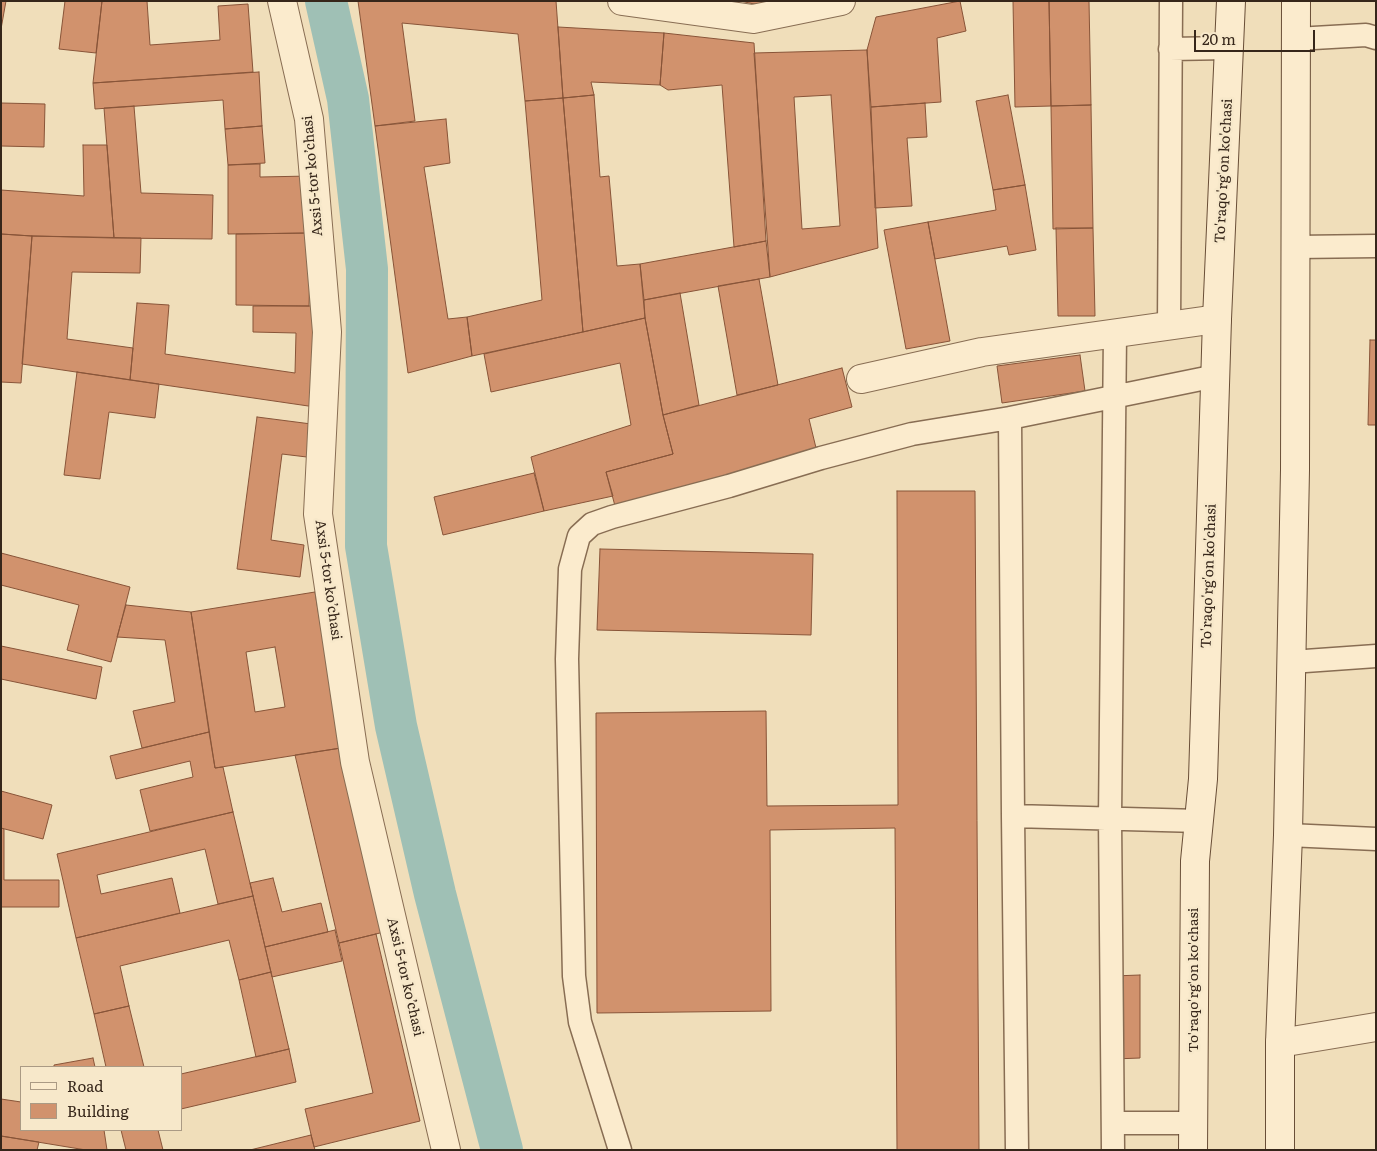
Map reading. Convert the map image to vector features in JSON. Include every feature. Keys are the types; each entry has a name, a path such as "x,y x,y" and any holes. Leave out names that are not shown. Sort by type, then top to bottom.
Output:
{"main road":[{"name":"Аxsi 5-tor koʼchasi","path":"282,1 309,119 327,332 318,514 355,762 446,1150"},
{"path":"622,1 753,19 841,1"},
{"name":"To'raqo'rg'on ko'chasi","path":"1194,1137 1195,861 1203,779 1217,319 1231,1"},
{"path":"1280,1150 1280,1043 1288,835 1295,470 1296,1"},
{"path":"861,379 982,352 1217,319"},
{"path":"1280,1043 1376,1027"}],"lane":[{"path":"1169,326 1171,1"},
{"path":"1296,39 1366,36 1376,38"},
{"path":"1170,49 1229,48"},
{"path":"1296,247 1376,246"},
{"path":"1114,1150 1110,818 1115,334"},
{"path":"620,1150 580,1022 574,976 567,659 570,569 579,536 592,524 612,517 912,434 1010,418 1216,376"},
{"path":"1010,418 1017,1150"},
{"path":"1291,662 1376,656"},
{"path":"1013,816 1198,821"},
{"path":"1288,835 1376,839"},
{"path":"1113,1123 1194,1137"}],"building":[{"path":"1,1 6,1 1,29"},
{"path":"65,1 102,1 96,53 59,49"},
{"path":"102,1 147,1 150,45 220,40 218,6 248,4 253,72 93,83"},
{"path":"358,1 556,1 563,98 525,101 518,34 402,23 415,121 375,126"},
{"path":"740,1 777,1 778,9"},
{"path":"960,1 966,31 937,38 941,102 871,107 867,50 876,17"},
{"path":"1013,1 1049,1 1051,106 1015,107"},
{"path":"1049,1 1089,1 1091,105 1051,106"},
{"path":"558,27 664,33 660,85 591,82 594,95 563,98"},
{"path":"664,33 754,43 766,241 734,247 722,85 668,90 660,85"},
{"path":"867,50 878,248 770,277 754,53","holes":["831,95 840,226 802,229 794,97"]},
{"path":"259,72 262,126 225,129 223,100 95,109 93,83"},
{"path":"594,95 600,177 609,176 617,266 640,264 645,318 583,332 563,98"},
{"path":"1008,95 1025,185 993,190 976,101"},
{"path":"563,98 583,332 472,356 467,317 542,300 525,101"},
{"path":"1,103 45,104 44,147 1,146"},
{"path":"925,103 927,137 907,138 912,206 875,208 871,107"},
{"path":"1091,105 1093,228 1053,229 1051,106"},
{"path":"134,106 141,193 213,195 212,239 114,238 104,108"},
{"path":"446,119 450,163 424,167 448,319 467,317 472,356 408,373 375,126"},
{"path":"262,126 265,163 228,165 225,129"},
{"path":"83,145 107,145 114,238 1,234 1,190 84,196"},
{"path":"260,164 260,177 310,176 311,233 228,234 228,165"},
{"path":"1025,185 1036,250 1009,255 1007,246 935,259 928,222 996,210 993,190"},
{"path":"928,222 950,341 906,349 884,230"},
{"path":"1056,228 1093,228 1095,316 1058,316"},
{"path":"311,233 309,306 236,305 236,234"},
{"path":"1,234 32,236 21,383 1,382"},
{"path":"32,236 141,238 140,273 72,272 67,339 133,348 130,380 22,364"},
{"path":"766,241 770,277 644,300 640,264"},
{"path":"759,279 778,385 737,395 718,286"},
{"path":"680,293 699,405 663,415 645,318 644,300"},
{"path":"137,303 169,305 165,354 295,373 296,333 253,332 253,306 323,306 322,408 130,380"},
{"path":"645,318 663,415 673,454 606,472 613,496 544,511 531,457 631,425 620,363 491,392 484,354"},
{"path":"1370,340 1376,340 1376,425 1368,425"},
{"path":"1080,355 1085,391 1002,403 997,366"},
{"path":"842,368 852,407 809,419 817,452 615,506 606,472 673,454 663,415"},
{"path":"77,372 159,384 155,418 109,412 100,479 64,475"},
{"path":"257,417 319,425 315,458 282,454 271,540 304,545 300,577 237,569"},
{"path":"534,473 544,511 443,535 434,497"},
{"path":"897,491 975,491 979,1150 897,1150 895,828 770,830 771,1011 597,1013 596,713 766,711 767,806 898,805"},
{"path":"600,549 813,554 811,635 597,630"},
{"path":"1,553 130,587 111,662 67,650 79,605 1,585"},
{"path":"315,592 341,748 215,768 191,612","holes":["275,647 285,707 255,712 246,652"]},
{"path":"126,605 191,612 209,732 142,748 133,711 175,702 165,640 117,637"},
{"path":"1,646 102,667 96,699 1,679"},
{"path":"209,732 215,768 223,767 233,812 150,831 140,790 193,777 190,761 116,779 110,756"},
{"path":"341,748 384,932 339,943 295,755"},
{"path":"1,791 52,805 43,839 1,828"},
{"path":"233,812 253,896 218,904 205,849 97,875 101,894 172,878 180,913 76,938 57,854"},
{"path":"1,828 4,829 4,880 59,880 59,907 1,907"},
{"path":"273,878 282,912 321,903 328,932 265,947 250,883"},
{"path":"253,896 271,972 239,980 229,940 120,966 129,1006 94,1014 76,938"},
{"path":"335,930 342,961 272,977 265,947"},
{"path":"376,934 420,1121 314,1147 305,1109 373,1093 339,943"},
{"path":"271,972 289,1049 256,1057 239,980"},
{"path":"1140,975 1140,1058 1114,1059 1113,976"},
{"path":"129,1006 144,1066 106,1066 94,1014"},
{"path":"289,1049 296,1082 182,1109 182,1074"},
{"path":"93,1058 95,1066 54,1066"},
{"path":"1,1099 20,1102 20,1131 104,1131 107,1150 86,1150 1,1136"},
{"path":"121,1131 158,1131 163,1150 126,1150"},
{"path":"311,1135 315,1150 250,1150"},
{"path":"1,1136 39,1142 37,1150 1,1150"}],"waterway":[{"path":"326,1 348,99 367,269 366,546 396,726 435,894 502,1150"}]}
